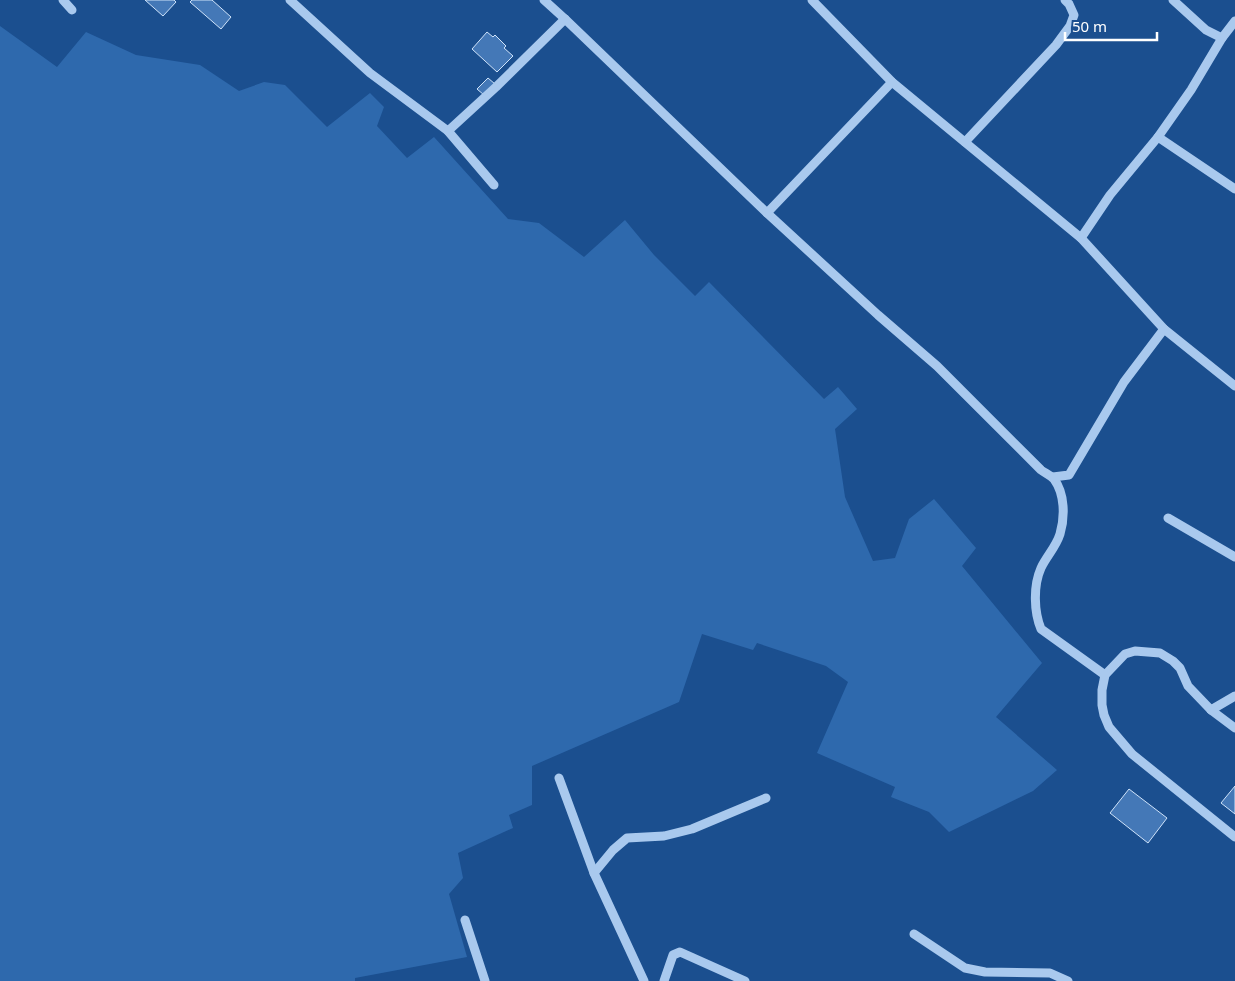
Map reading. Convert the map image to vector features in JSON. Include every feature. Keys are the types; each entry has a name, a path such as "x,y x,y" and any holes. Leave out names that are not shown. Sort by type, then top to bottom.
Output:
{"street":[{"path":"63,0 72,10"},
{"path":"290,0 370,73 448,131 494,185"},
{"path":"544,0 767,213 936,366 1041,470 1052,477 1062,493"},
{"path":"812,0 892,82 1080,238 1164,329 1235,386"},
{"path":"966,142 1066,32 1074,15 1065,0"},
{"path":"1173,0 1206,30 1222,38"},
{"path":"448,131 565,19"},
{"path":"1080,238 1110,195 1158,137 1191,90 1222,38 1235,21"},
{"path":"767,213 892,82"},
{"path":"1158,137 1235,189"},
{"path":"1105,675 1041,629 1037,618 1036,591 1040,569 1060,536 1062,493 1069,475 1124,382 1164,329"},
{"path":"1052,477 1069,475"},
{"path":"1168,518 1235,557"},
{"path":"1235,728 1211,710 1188,686 1180,668 1160,653 1135,651 1125,654 1105,675 1102,705 1104,715 1110,727 1132,754 1235,837"},
{"path":"1211,710 1235,696"},
{"path":"560,778 594,873 644,981"},
{"path":"594,873 613,850 627,838 664,836 692,829 766,798"},
{"path":"465,920 485,981"},
{"path":"914,934 965,968 985,972 1050,974 1068,981"},
{"path":"664,981 673,956 680,952 745,981"}],"shaded area":[{"path":"0,26 57,67 86,32 136,55 200,65 239,91 264,82 285,85 327,127 370,93 384,107 377,126 407,158 434,137 508,219 539,223 584,257 625,220 654,255 695,296 709,282 824,399 838,387 857,409 835,429 845,497 873,561 895,558 909,519 934,499 976,548 962,566 1042,663 996,717 1057,770 1033,791 949,832 929,812 891,797 895,787 817,753 848,682 826,666 757,643 753,650 702,634 679,702 532,766 532,805 509,815 513,828 458,853 463,878 449,894 467,957 355,978 355,981 0,981"}],"building":[{"path":"145,0 174,0 176,2 163,16"},
{"path":"192,0 212,0 231,17 221,29 190,2"},
{"path":"487,32 493,37 495,35 506,46 504,48 513,56 497,72 472,49"},
{"path":"488,78 495,84 484,95 477,89"},
{"path":"1235,786 1235,814 1221,803"},
{"path":"1129,789 1167,818 1148,843 1110,813"}]}
